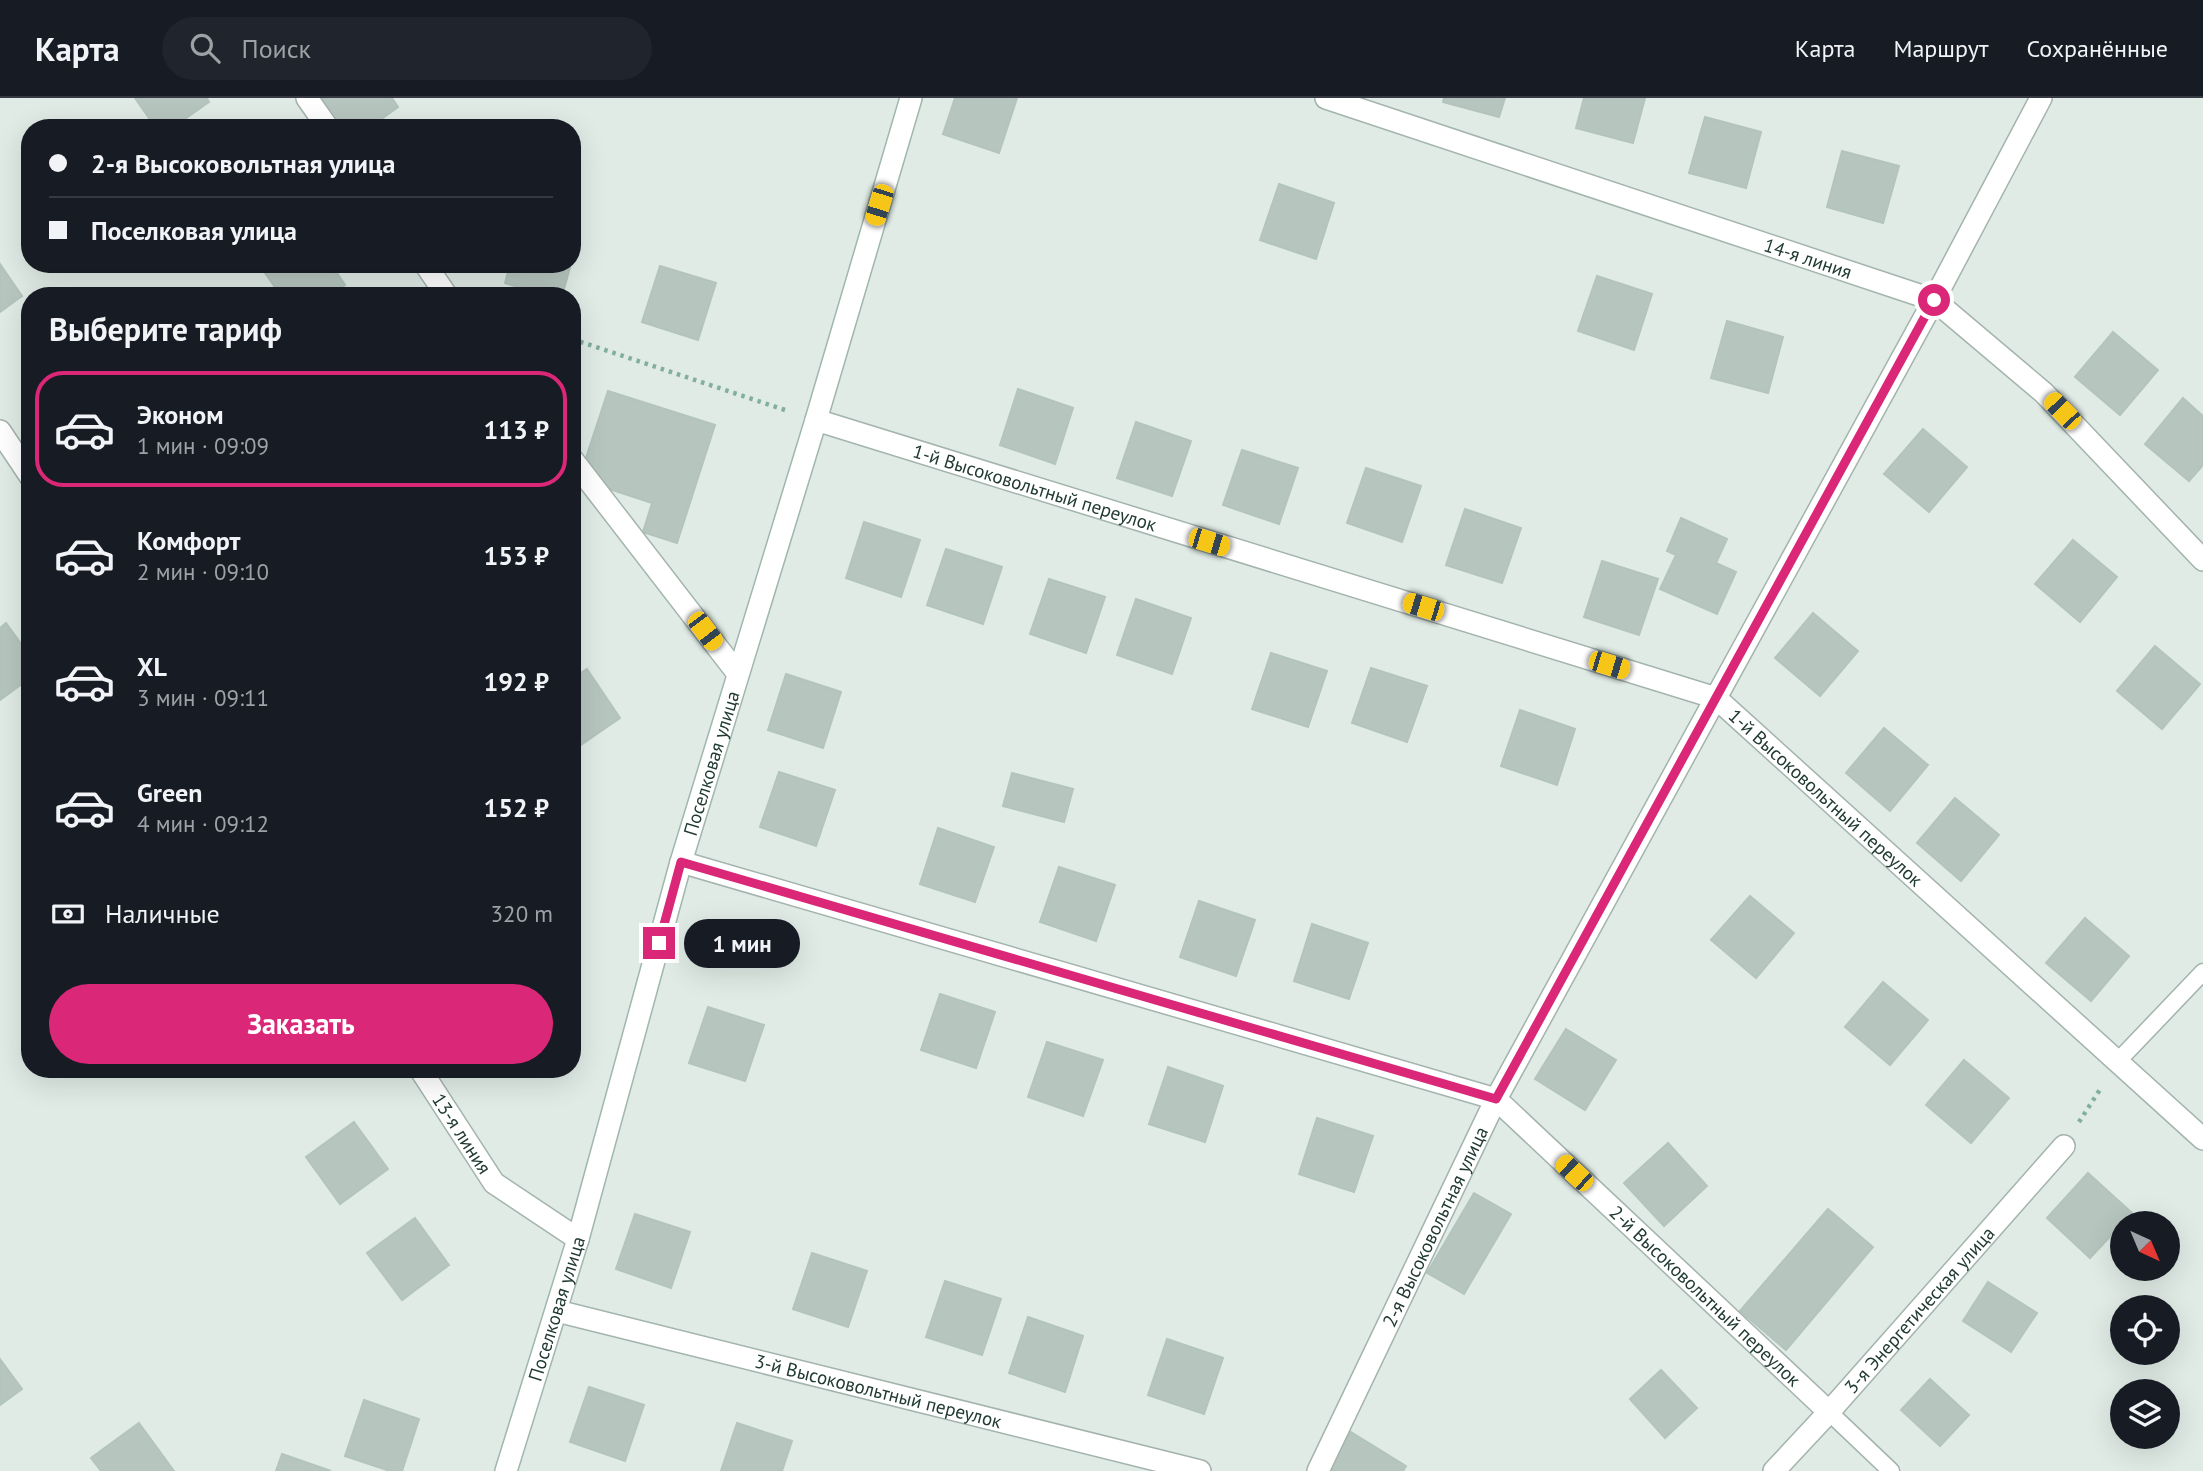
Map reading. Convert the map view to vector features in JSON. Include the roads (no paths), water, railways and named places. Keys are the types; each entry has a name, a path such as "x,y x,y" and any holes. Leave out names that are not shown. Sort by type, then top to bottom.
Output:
{"street":[{"path":"307,98 322,119"},
{"name":"Поселковая улица","path":"506,1471 578,1239 681,862 911,98"},
{"name":"14-я линия","path":"1326,98 1934,300 2044,393 2203,560"},
{"name":"2-я Высоковольтная улица","path":"1318,1471 1496,1099 1934,300 2041,98"},
{"name":"1-й Высоковольтный переулок","path":"816,420 1716,698 2203,1139"},
{"path":"0,431 21,462"},
{"path":"581,471 738,674"},
{"name":"2-й Высоковольтный переулок","path":"681,862 1496,1099 1829,1412"},
{"name":"13-я линия","path":"426,1078 494,1182 578,1239"},
{"name":"3-я Энергетическая улица","path":"1774,1471 2064,1146"},
{"name":"3-й Высоковольтный переулок","path":"557,1311 1200,1471"}],"lane":[{"path":"2118,1061 2203,972"},
{"path":"1829,1412 1891,1471"}]}
